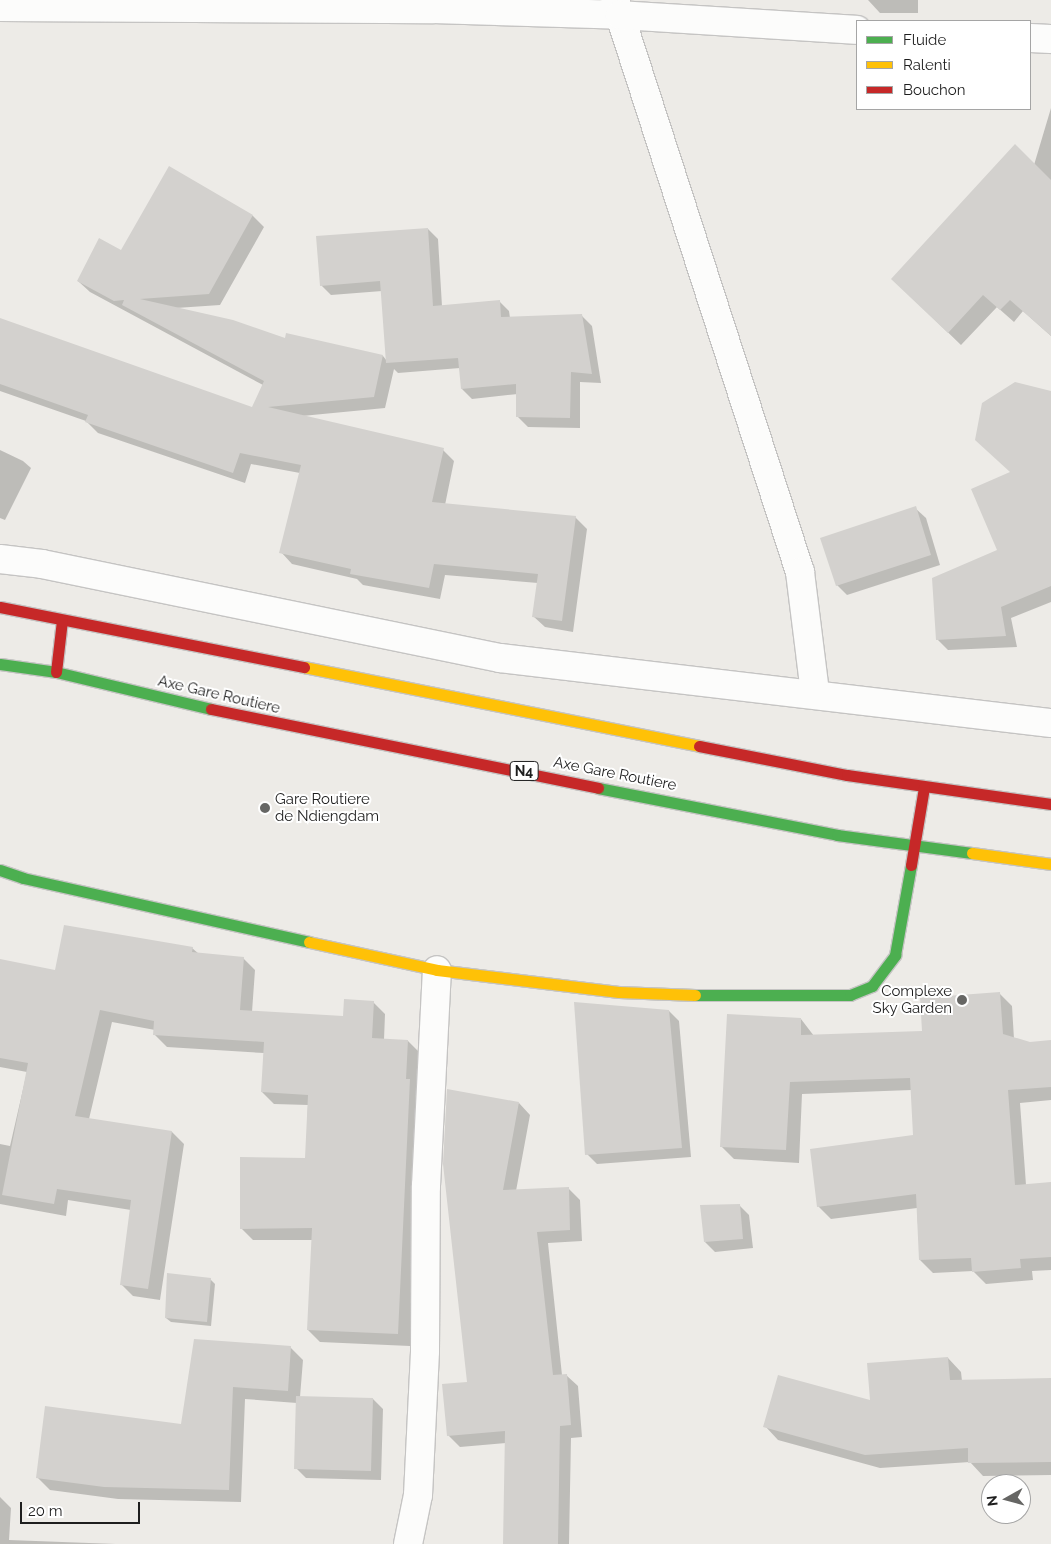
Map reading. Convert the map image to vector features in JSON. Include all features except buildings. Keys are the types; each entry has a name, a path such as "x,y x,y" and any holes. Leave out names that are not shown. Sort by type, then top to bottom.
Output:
{"main road":[{"path":"0,607 847,775 1051,804"},
{"path":"56,672 62,620"},
{"name":"Axe Gare Routiere","path":"0,664 56,672 274,724 837,835 916,844 1017,862 1051,864"},
{"path":"0,870 41,882 437,970 619,992 714,996 850,995 872,986 895,955 916,844 924,787"}],"street":[{"path":"0,7 618,8 856,30"},
{"path":"618,8 800,572 815,693"},
{"path":"1031,38 1051,39"},
{"path":"0,559 42,564 500,658 815,693 1051,723"},
{"path":"408,1544 419,1476 425,1351 426,1186 437,970"}],"traffic: fast":[{"path":"0,664 56,672 211,709"},
{"path":"598,788 837,835 972,853"},
{"path":"695,995 850,995 872,986 895,955 911,865"},
{"path":"0,870 23,878 309,942"}],"traffic: slow":[{"path":"304,667 699,746"},
{"path":"972,853 1051,864"},
{"path":"309,942 437,970 619,992 695,995"}],"traffic: jam":[{"path":"0,607 304,667"},
{"path":"56,672 62,620"},
{"path":"211,709 598,788"},
{"path":"699,746 847,775 1051,804"},
{"path":"911,865 924,787"}],"place":[{"name":"Gare Routiere de Ndiengdam","path":"265,808"},
{"name":"Complexe Sky Garden","path":"962,1000"}]}
